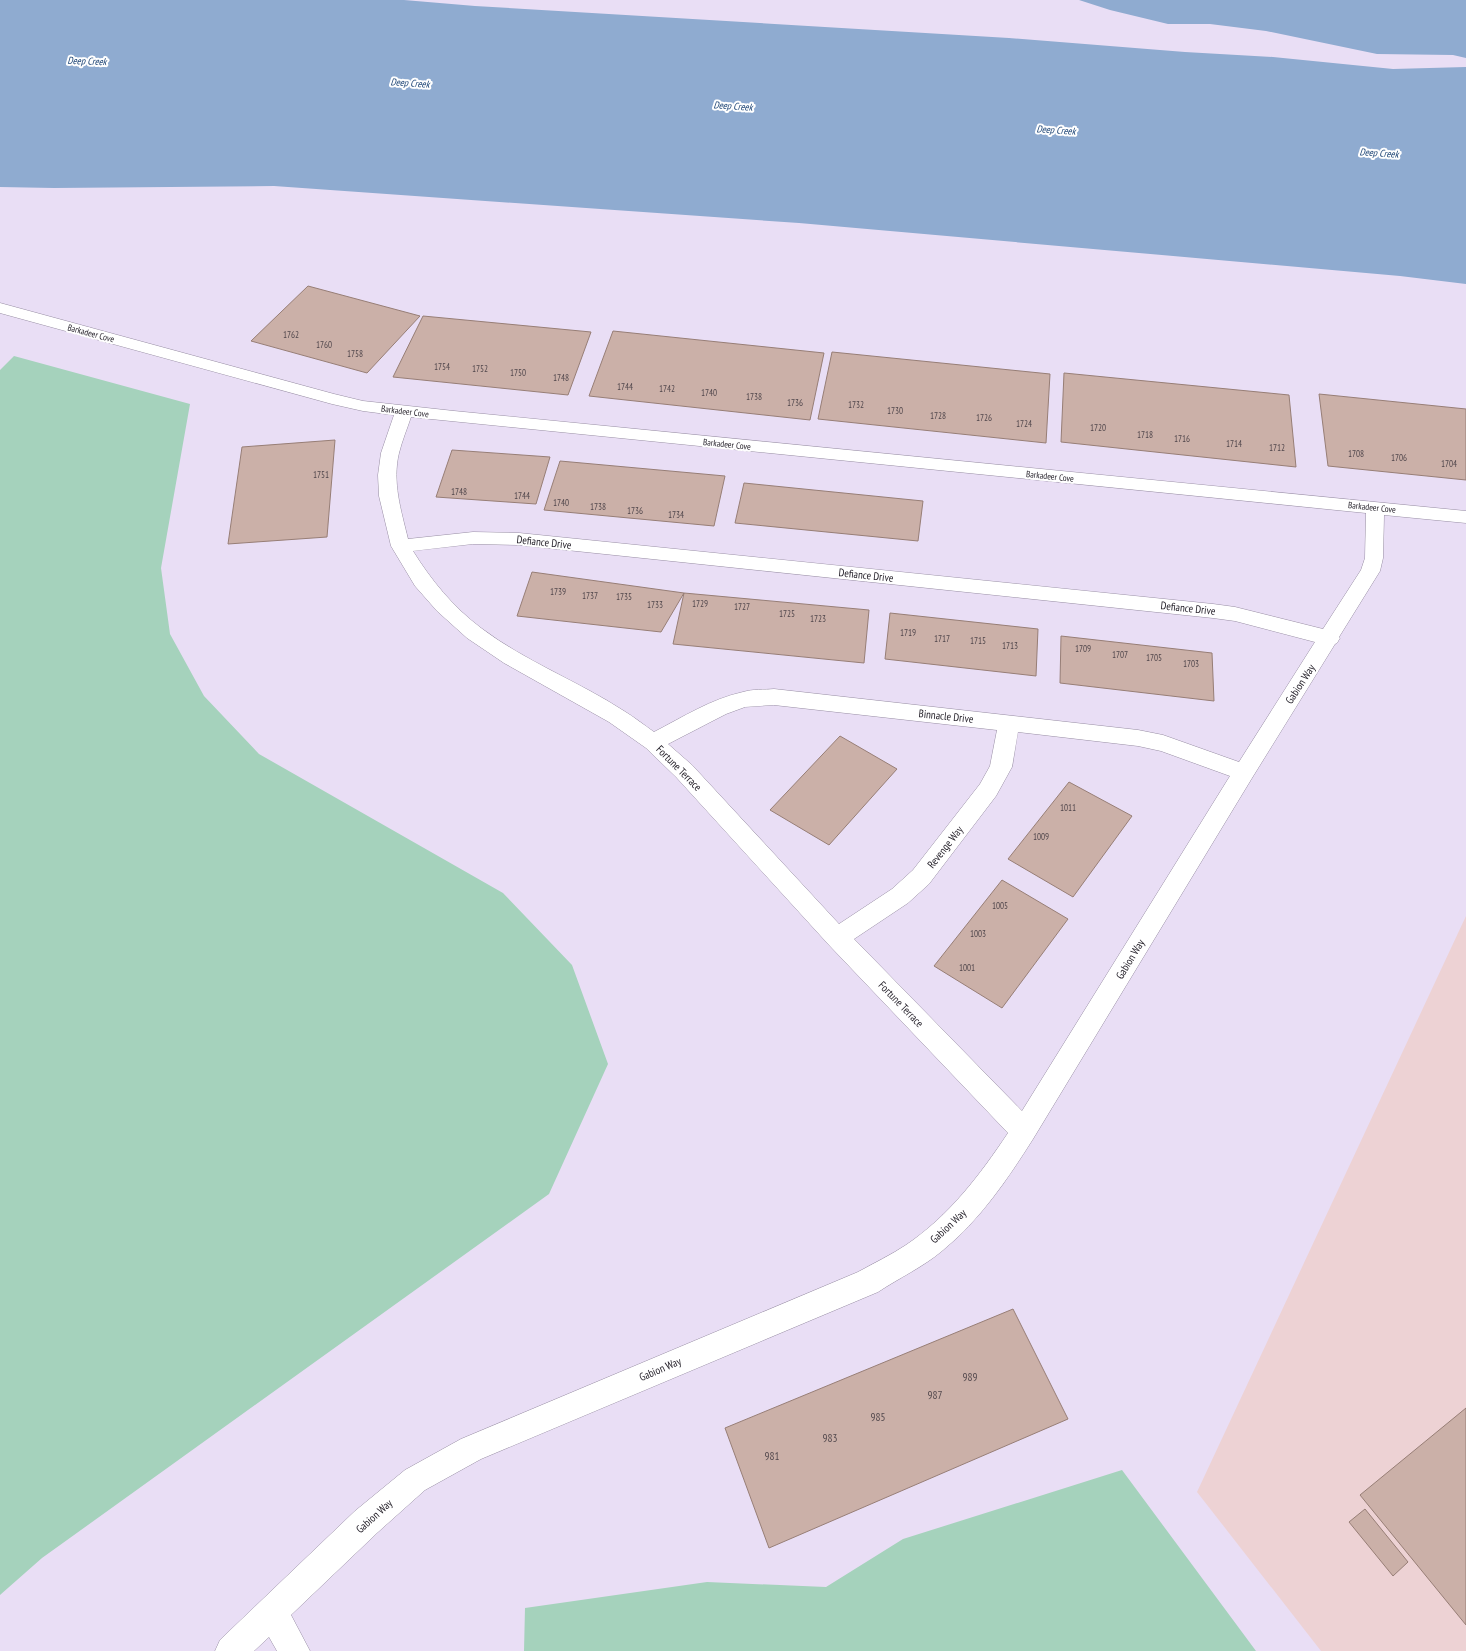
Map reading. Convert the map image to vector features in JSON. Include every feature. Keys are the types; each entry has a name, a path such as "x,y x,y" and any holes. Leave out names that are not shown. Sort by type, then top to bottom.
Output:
{"street":[{"name":"Barkadeer Cove","path":"0,308 332,399 404,411 1466,517"},
{"name":"Fortune Terrace","path":"404,411 390,453 387,475 388,496 400,546 422,581 444,606 474,633 511,658 616,716 653,742 684,771 837,938 1024,1131"},
{"name":"Gabion Way","path":"231,1651 366,1522 415,1480 471,1449 868,1282 916,1254 957,1220 991,1181 1024,1131 1244,772 1330,638 1370,572 1374,558 1375,508"},
{"name":"Defiance Drive","path":"400,546 473,538 519,539 1213,611 1235,614 1330,638"},
{"name":"Binnacle Drive","path":"653,742 718,708 744,699 774,698 1138,738 1163,744 1244,772"},
{"name":"Revenge Way","path":"837,938 900,896 922,877 988,790 1001,767 1009,723"},
{"path":"272,1612 294,1651"}],"shaded area":[{"path":"1466,916 1466,1651 1321,1651 1197,1492"}],"green space":[{"path":"14,356 190,404 161,568 170,634 204,696 259,754 503,893 572,965 608,1064 549,1194 42,1558 0,1595 0,370"},
{"path":"1122,1470 1256,1651 524,1651 525,1608 707,1582 826,1587 903,1539"}],"water":[{"name":"Deep Creek","path":"0,0 404,0 475,6 1009,38 1185,52 1273,57 1393,69 1466,67 1466,284 1400,276 799,223 274,186 0,187"},
{"path":"1079,0 1466,0 1466,58 1453,55 1377,54 1266,31 1210,24 1168,24 1110,10"}],"building":[{"path":"308,286 420,316 367,373 251,341"},
{"path":"423,316 591,332 568,395 393,377"},
{"path":"613,331 824,353 810,420 589,396"},
{"path":"832,352 1050,374 1046,443 818,419"},
{"path":"1064,373 1289,395 1296,467 1061,442"},
{"path":"1319,394 1466,409 1466,480 1328,466"},
{"path":"335,440 327,537 228,544 242,447"},
{"path":"452,450 550,457 536,504 436,497"},
{"path":"560,461 725,476 714,526 544,510"},
{"path":"744,483 923,501 918,541 735,523"},
{"path":"532,572 684,593 661,632 517,616"},
{"path":"684,593 869,610 864,663 673,644"},
{"path":"890,613 1038,629 1036,676 885,659"},
{"path":"1061,636 1212,653 1214,701 1060,683"},
{"path":"840,736 897,769 829,845 770,810"},
{"path":"1069,782 1132,816 1073,897 1008,859"},
{"path":"1002,880 1068,919 1002,1008 934,966"},
{"path":"1013,1309 1068,1419 769,1548 725,1428"},
{"path":"1466,1408 1466,1625 1360,1495"},
{"path":"1365,1509 1408,1562 1393,1576 1349,1522"}]}
